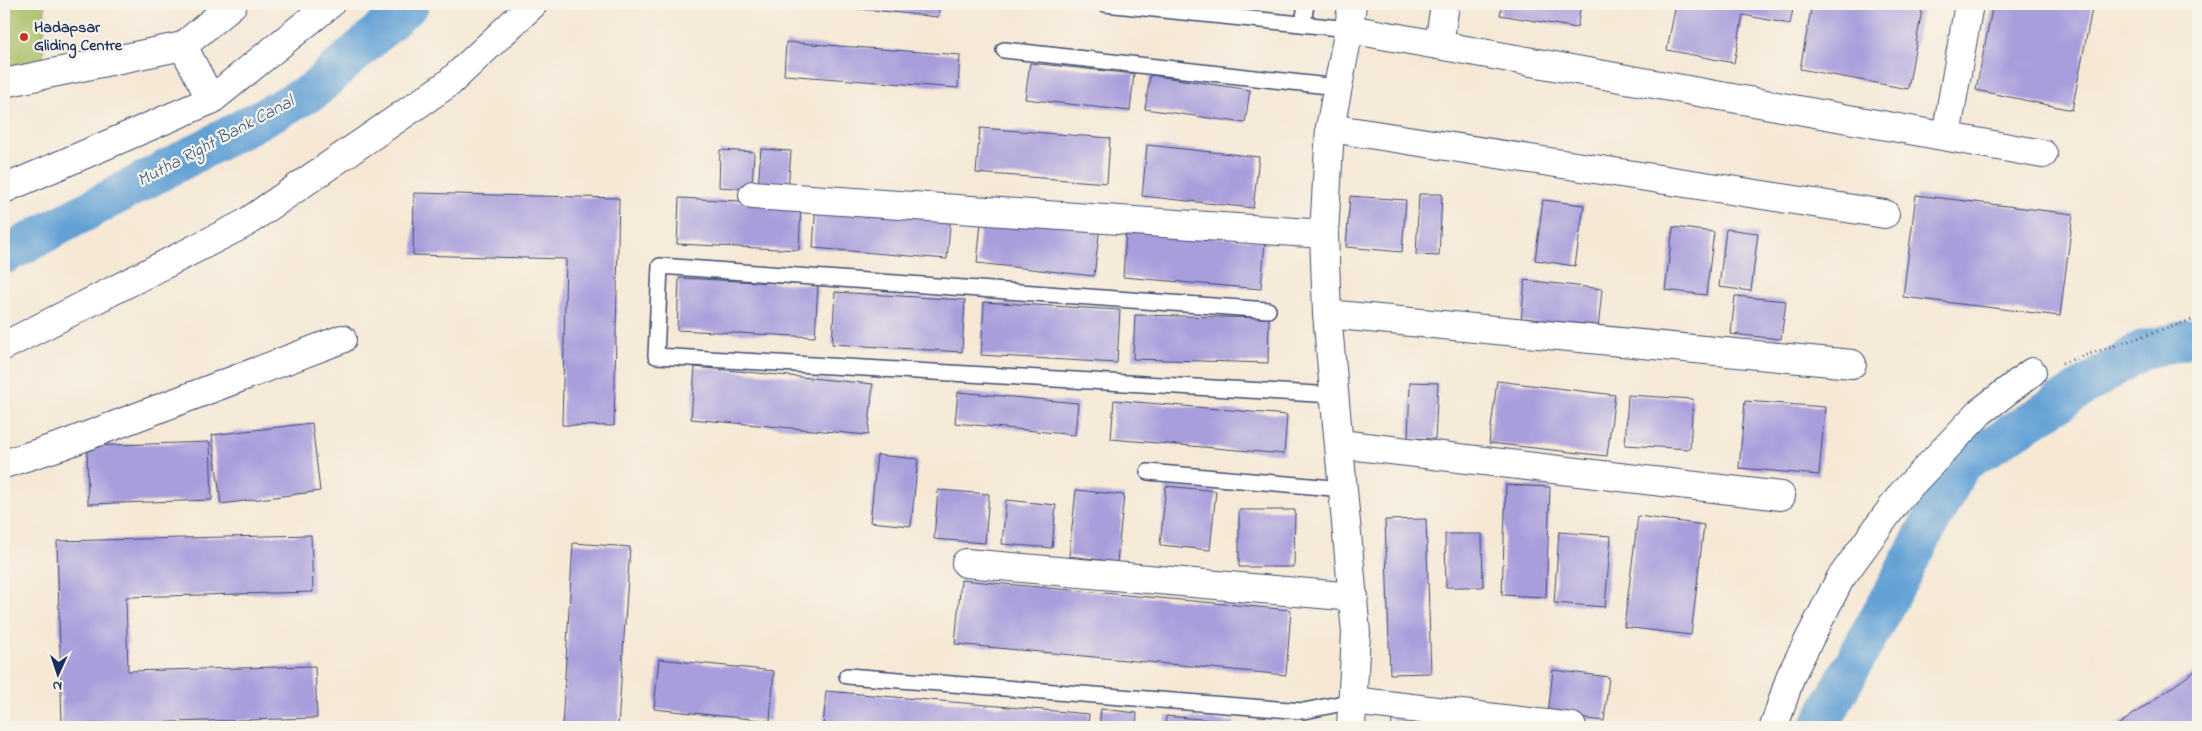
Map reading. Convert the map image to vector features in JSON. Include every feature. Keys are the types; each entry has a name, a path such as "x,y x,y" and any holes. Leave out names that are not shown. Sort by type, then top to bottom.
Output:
{"street":[{"path":"4,82 183,46 233,4"},
{"path":"4,189 211,100 330,4"},
{"path":"4,346 244,224 449,83 533,4"},
{"path":"1438,45 1445,4"},
{"path":"1946,136 1969,4"},
{"path":"1572,727 1352,714 1356,633 1354,597 1327,314 1324,234 1330,128 1350,16 1438,45 2043,154"},
{"path":"183,46 211,100"},
{"path":"1330,128 1885,214"},
{"path":"752,195 1324,234"},
{"path":"1327,314 1852,364"},
{"path":"4,464 63,445 342,339"},
{"path":"1774,727 1792,675 1840,579 1902,494 1980,412 2032,372"},
{"path":"1340,444 1781,496"},
{"path":"966,563 1354,597"}],"lane":[{"path":"1105,4 1303,24 1350,16"},
{"path":"1303,24 1306,4"},
{"path":"1004,50 1337,87"},
{"path":"1268,310 660,266 656,356 1334,395"},
{"path":"1148,472 1344,489"},
{"path":"847,676 1352,714"}],"path":[{"path":"2032,372 2198,318"}],"green space":[{"name":"Hadapsar Gliding Centre","path":"4,4 45,4 43,70 4,77"}],"building":[{"path":"854,4 940,4 938,17 853,8"},
{"path":"1184,4 1229,4 1228,12"},
{"path":"1502,4 1581,4 1577,28 1500,15"},
{"path":"1676,4 1794,4 1790,24 1743,15 1734,63 1667,50"},
{"path":"1812,4 1923,4 1908,89 1800,69"},
{"path":"1993,4 2093,4 2072,110 1976,90"},
{"path":"786,42 960,55 958,88 784,75"},
{"path":"1030,63 1134,74 1130,111 1025,99"},
{"path":"1150,75 1250,90 1245,123 1145,109"},
{"path":"980,128 1110,138 1107,183 976,173"},
{"path":"1147,145 1259,157 1253,208 1142,196"},
{"path":"761,149 791,151 788,190 758,189"},
{"path":"720,150 754,152 752,189 719,187"},
{"path":"414,193 619,198 614,426 562,425 566,259 413,255"},
{"path":"1419,194 1442,194 1439,256 1416,255"},
{"path":"1916,195 2073,214 2060,316 1903,297"},
{"path":"1350,196 1406,200 1402,252 1346,247"},
{"path":"679,198 801,204 799,250 677,244"},
{"path":"1543,200 1584,205 1575,266 1535,260"},
{"path":"816,202 951,213 947,259 813,248"},
{"path":"982,213 1100,227 1094,276 977,263"},
{"path":"1673,227 1714,232 1706,295 1665,290"},
{"path":"1726,229 1758,233 1751,291 1719,287"},
{"path":"1126,230 1265,241 1261,289 1123,277"},
{"path":"679,278 818,285 815,337 677,330"},
{"path":"1525,280 1602,289 1598,330 1521,321"},
{"path":"835,292 965,300 962,352 832,344"},
{"path":"1735,296 1786,301 1781,339 1731,334"},
{"path":"984,302 1120,310 1117,363 981,355"},
{"path":"1135,315 1269,318 1268,363 1133,359"},
{"path":"695,367 873,384 868,435 691,419"},
{"path":"1497,381 1615,395 1607,456 1489,443"},
{"path":"1410,382 1438,383 1435,439 1408,438"},
{"path":"958,392 1078,403 1075,435 955,423"},
{"path":"1628,395 1693,399 1690,449 1625,445"},
{"path":"1114,400 1287,415 1284,454 1111,439"},
{"path":"1745,401 1825,407 1819,475 1739,468"},
{"path":"312,423 320,491 221,504 212,435"},
{"path":"210,442 212,500 88,504 87,446"},
{"path":"877,455 918,459 911,526 870,522"},
{"path":"1506,485 1550,487 1546,597 1502,595"},
{"path":"1166,486 1216,491 1210,550 1160,545"},
{"path":"938,490 989,494 985,543 934,539"},
{"path":"1076,490 1124,495 1117,562 1069,556"},
{"path":"1006,500 1056,505 1052,548 1002,544"},
{"path":"1239,510 1295,510 1294,567 1239,567"},
{"path":"1638,516 1704,525 1691,635 1624,627"},
{"path":"1426,519 1431,673 1390,674 1385,520"},
{"path":"1559,532 1611,536 1605,607 1554,603"},
{"path":"1445,534 1482,534 1483,587 1446,587"},
{"path":"311,535 313,592 126,597 128,671 315,666 317,718 62,725 57,541"},
{"path":"573,543 630,547 618,727 562,727"},
{"path":"961,580 1291,610 1286,675 955,644"},
{"path":"659,659 774,671 770,721 654,709"},
{"path":"2198,669 2198,727 2115,727"},
{"path":"1553,670 1609,677 1604,721 1548,714"},
{"path":"826,691 1089,714 1088,727 823,727"},
{"path":"1395,708 1490,727 1391,727"},
{"path":"1101,709 1137,713 1136,727 1099,727"},
{"path":"1166,716 1235,722 1234,727 1165,727"}],"waterway":[{"name":"Mutha Right Bank Canal","path":"4,255 313,91 410,4"},
{"path":"1819,727 1962,464 2142,350 2198,337"}],"place":[{"name":"Hadapsar Gliding Centre","path":"24,37"}]}
